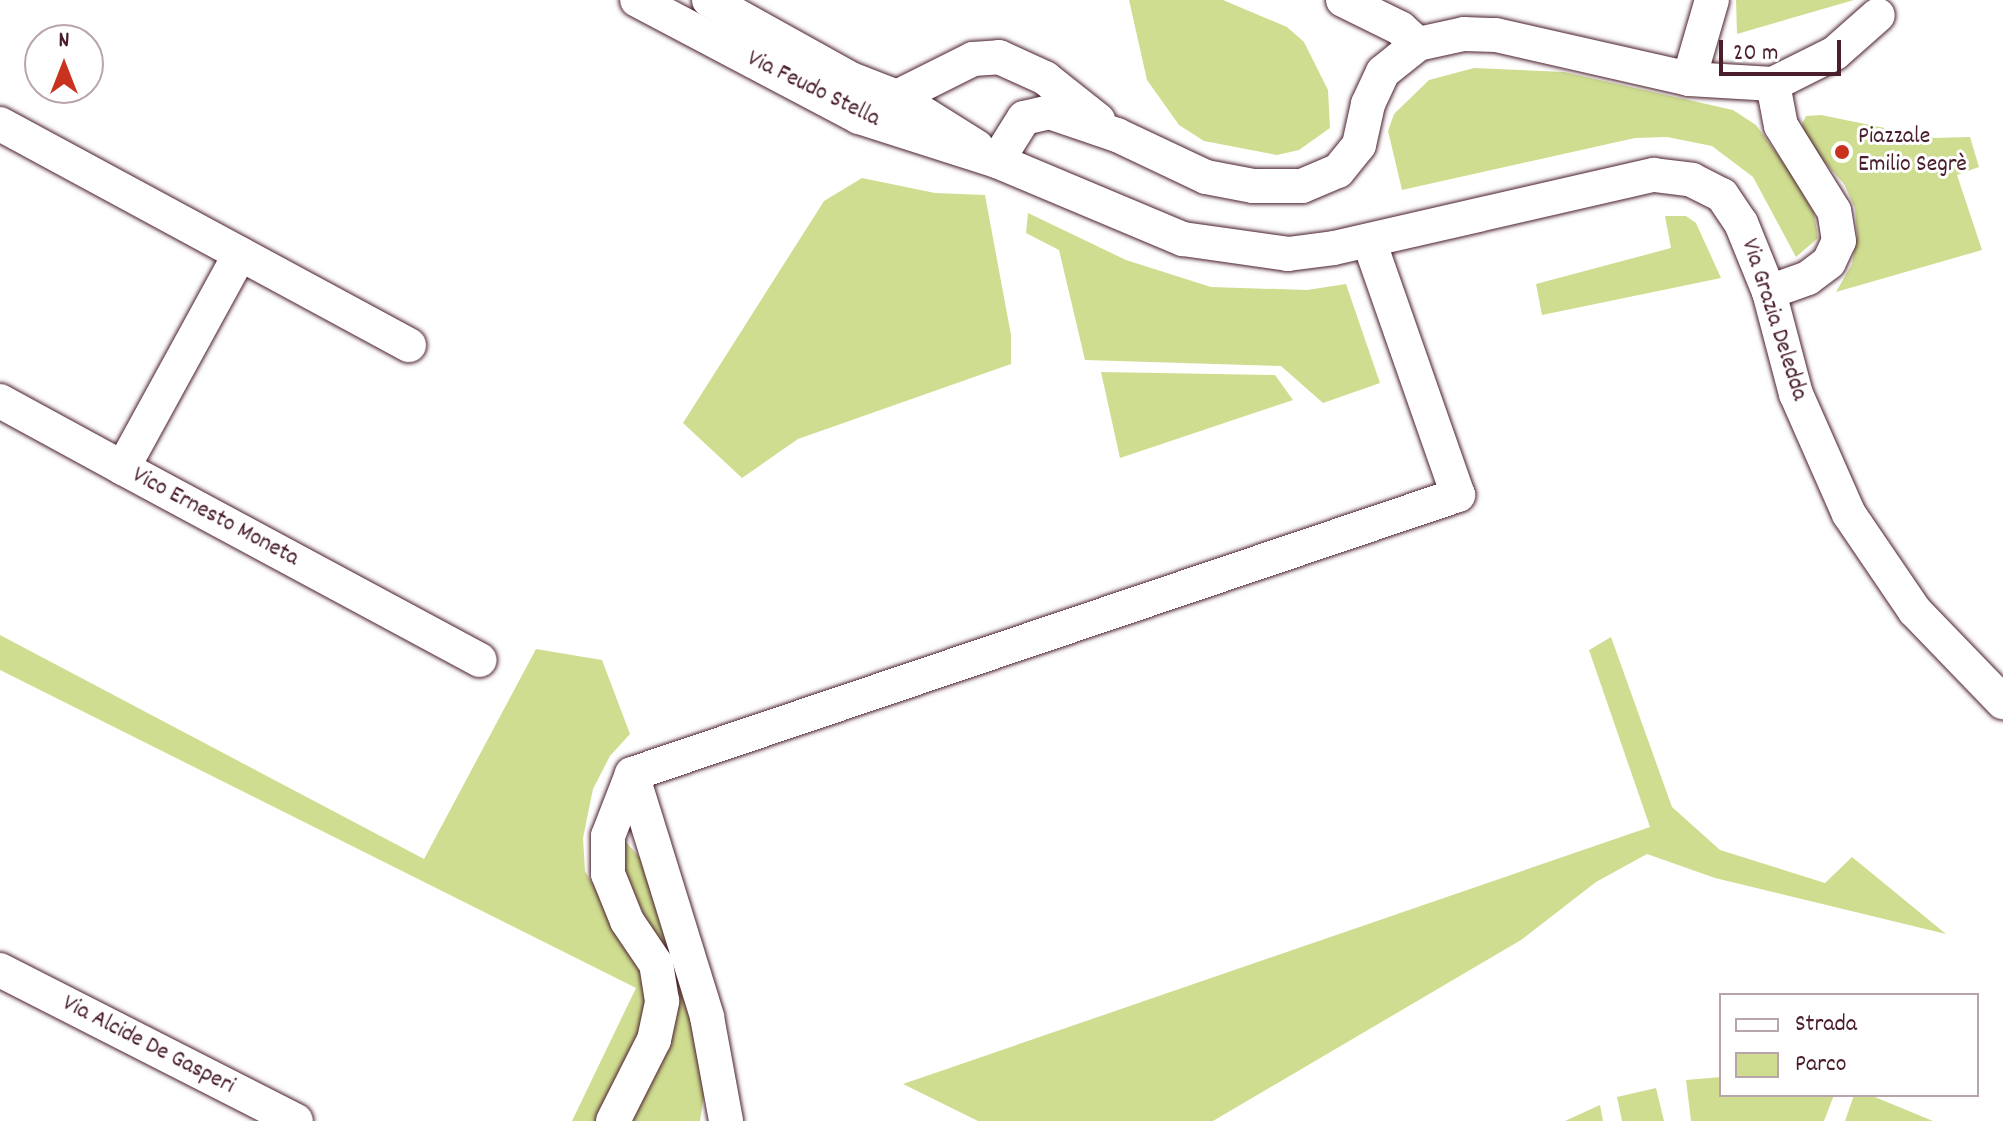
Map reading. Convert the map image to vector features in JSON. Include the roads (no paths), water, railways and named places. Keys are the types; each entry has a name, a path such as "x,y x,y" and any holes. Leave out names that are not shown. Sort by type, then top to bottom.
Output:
{"street":[{"name":"Via Feudo Stella","path":"637,0 859,117 997,161 1183,239 1288,254 1369,241"},
{"name":"Via Feudo Stella","path":"709,0 851,79 897,97 997,161"},
{"path":"1343,0 1400,28 1418,44"},
{"path":"1689,79 1712,0"},
{"path":"997,161 1024,118 1049,112 1117,135 1206,177 1253,186 1302,186 1338,171 1359,145 1368,104 1383,72 1418,44 1464,34 1496,35 1689,79 1773,84 1835,53 1878,15"},
{"path":"897,97 973,59 999,57 1045,78 1117,135"},
{"path":"1769,292 1808,278 1829,262 1839,241 1834,211 1781,126 1773,84"},
{"path":"0,124 409,345"},
{"name":"Via Grazia Deledda","path":"1369,241 1654,175 1692,180 1722,195 1741,223 1769,292 1796,394 1849,514 1915,611 2003,702"},
{"path":"632,774 1458,495 1369,241"},
{"name":"Vico Ernesto Moneta","path":"240,254 123,468 480,660"},
{"path":"0,401 123,468"},
{"path":"613,1121 654,1040 662,1001 656,964 627,921 608,874 608,836 632,774"},
{"path":"632,774 707,1017 726,1121"},
{"name":"Via Alcide De Gasperi","path":"0,970 296,1121"}],"place":[{"name":"Piazzale Emilio Segrè","path":"1842,152"}]}
